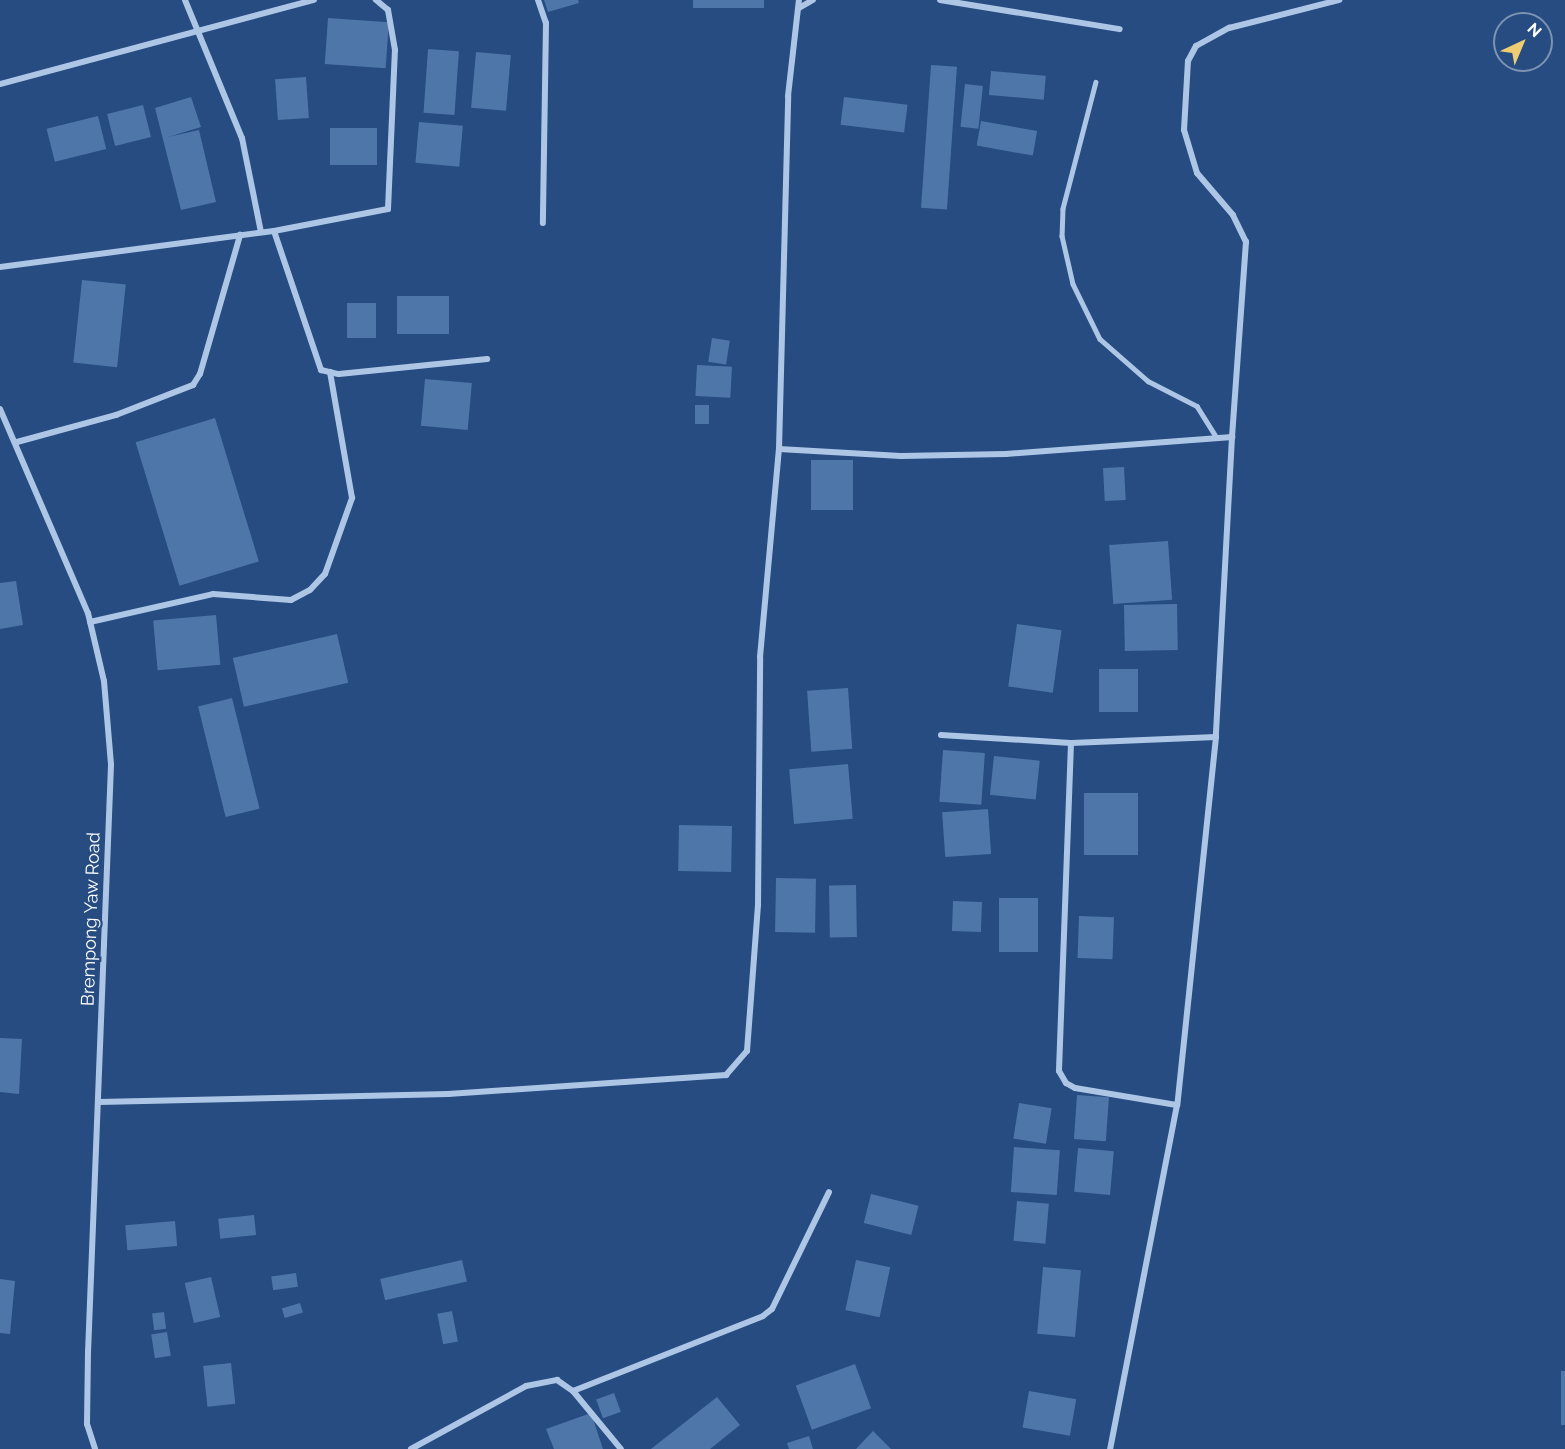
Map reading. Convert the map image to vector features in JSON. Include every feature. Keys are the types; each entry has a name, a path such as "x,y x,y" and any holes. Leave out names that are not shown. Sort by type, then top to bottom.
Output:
{"street":[{"path":"185,0 195,30 242,138 261,232"},
{"path":"0,84 314,0"},
{"path":"0,267 274,231 388,209 395,50 388,10 376,0"},
{"path":"538,0 546,23 543,223"},
{"path":"99,1102 448,1094 726,1075 738,1065 747,1051 758,905 760,657 779,449 788,96 799,0"},
{"path":"799,8 813,0"},
{"path":"940,0 1120,29"},
{"path":"1110,1449 1177,1105 1216,737 1232,437 1246,242 1233,215 1197,173 1184,130 1188,61 1196,46 1229,28 1320,8 1339,0"},
{"path":"274,231 321,370 330,372 487,359"},
{"path":"17,442 134,409 192,385 200,374 240,235"},
{"path":"90,622 213,594 291,600 310,590 325,574 352,498 330,372"},
{"name":"Brempong Yaw Road","path":"0,409 17,442 90,622 104,681 111,765 87,1400 87,1424 95,1449"},
{"path":"779,449 901,456 1006,454 1103,450 1216,436 1232,437"},
{"path":"941,735 1071,743 1216,737"},
{"path":"1071,743 1059,1071 1066,1083 1075,1088 1177,1105"},
{"path":"573,1391 763,1316 772,1309 829,1192"},
{"path":"411,1449 526,1386 557,1380 573,1391 621,1449"}],"lane":[{"path":"1096,82 1063,209 1062,236 1072,285 1100,339 1148,381 1197,406 1216,436"}],"building":[{"path":"544,0 578,0 579,3 548,12"},
{"path":"693,0 764,0 764,8 693,8"},
{"path":"328,18 389,22 386,68 325,64"},
{"path":"428,49 459,51 454,115 424,113"},
{"path":"476,52 511,55 506,111 471,108"},
{"path":"931,65 957,67 947,209 921,208"},
{"path":"991,71 1046,76 1044,100 989,95"},
{"path":"306,77 309,118 278,120 275,79"},
{"path":"965,84 983,86 978,129 961,127"},
{"path":"191,97 201,127 168,137 199,130 216,202 181,210 155,108"},
{"path":"844,97 908,105 904,133 841,125"},
{"path":"143,105 151,137 115,146 107,114"},
{"path":"98,116 106,149 55,162 47,129"},
{"path":"981,121 1037,131 1033,156 977,146"},
{"path":"419,122 463,126 459,167 415,163"},
{"path":"330,128 377,128 377,165 330,165"},
{"path":"82,280 126,285 117,367 73,363"},
{"path":"397,296 449,296 449,334 397,334"},
{"path":"347,303 376,303 376,338 347,338"},
{"path":"712,338 730,341 726,365 708,362"},
{"path":"697,365 732,367 730,398 695,396"},
{"path":"425,379 472,383 468,430 421,426"},
{"path":"695,405 709,405 709,424 695,424"},
{"path":"215,418 259,561 179,586 136,442"},
{"path":"811,460 853,460 853,510 811,510"},
{"path":"1124,467 1126,500 1105,501 1103,468"},
{"path":"1168,541 1172,600 1113,604 1109,545"},
{"path":"16,581 23,625 0,629 0,583"},
{"path":"1177,604 1178,650 1125,651 1124,605"},
{"path":"216,615 220,665 158,670 153,620"},
{"path":"1017,624 1062,630 1053,693 1008,686"},
{"path":"337,634 348,683 244,707 233,658"},
{"path":"1099,669 1138,669 1138,712 1099,712"},
{"path":"848,688 852,749 811,752 807,691"},
{"path":"232,698 260,809 226,817 198,706"},
{"path":"943,750 985,753 981,805 939,802"},
{"path":"994,756 1040,761 1036,800 990,795"},
{"path":"848,764 853,819 794,824 789,769"},
{"path":"1084,793 1138,793 1138,855 1084,855"},
{"path":"988,809 991,854 945,857 942,812"},
{"path":"679,825 732,826 731,872 678,871"},
{"path":"776,878 816,879 815,933 775,932"},
{"path":"829,885 856,885 857,937 830,937"},
{"path":"999,898 1038,898 1038,952 999,952"},
{"path":"953,901 982,902 981,932 952,931"},
{"path":"1079,916 1114,917 1113,959 1078,958"},
{"path":"0,1038 22,1039 19,1094 0,1092"},
{"path":"1077,1095 1109,1097 1106,1141 1074,1139"},
{"path":"1019,1103 1052,1108 1046,1144 1013,1139"},
{"path":"1014,1147 1060,1150 1057,1195 1011,1192"},
{"path":"1078,1148 1114,1151 1110,1195 1074,1192"},
{"path":"871,1194 919,1206 911,1235 864,1223"},
{"path":"1017,1201 1049,1204 1045,1244 1014,1241"},
{"path":"254,1215 256,1235 220,1239 218,1219"},
{"path":"175,1221 177,1246 127,1250 125,1225"},
{"path":"462,1260 467,1281 385,1300 380,1279"},
{"path":"856,1260 890,1267 880,1317 845,1310"},
{"path":"1043,1267 1081,1270 1075,1337 1037,1334"},
{"path":"296,1273 298,1287 273,1290 271,1276"},
{"path":"211,1277 220,1317 194,1323 185,1283"},
{"path":"0,1279 15,1281 10,1334 0,1333"},
{"path":"300,1303 303,1313 285,1318 282,1309"},
{"path":"452,1311 458,1341 443,1344 437,1314"},
{"path":"164,1312 166,1329 154,1330 152,1313"},
{"path":"167,1332 171,1356 155,1358 151,1335"},
{"path":"231,1363 235,1404 207,1407 203,1366"},
{"path":"855,1364 871,1408 812,1430 796,1386"},
{"path":"1561,1371 1565,1371 1565,1425 1561,1425"},
{"path":"1029,1391 1076,1399 1070,1436 1023,1427"},
{"path":"614,1393 621,1412 603,1418 596,1399"},
{"path":"717,1397 740,1425 710,1449 651,1449"},
{"path":"591,1413 603,1449 554,1449 546,1429"},
{"path":"873,1431 891,1449 856,1449"},
{"path":"809,1436 813,1449 789,1449 787,1443"}]}
